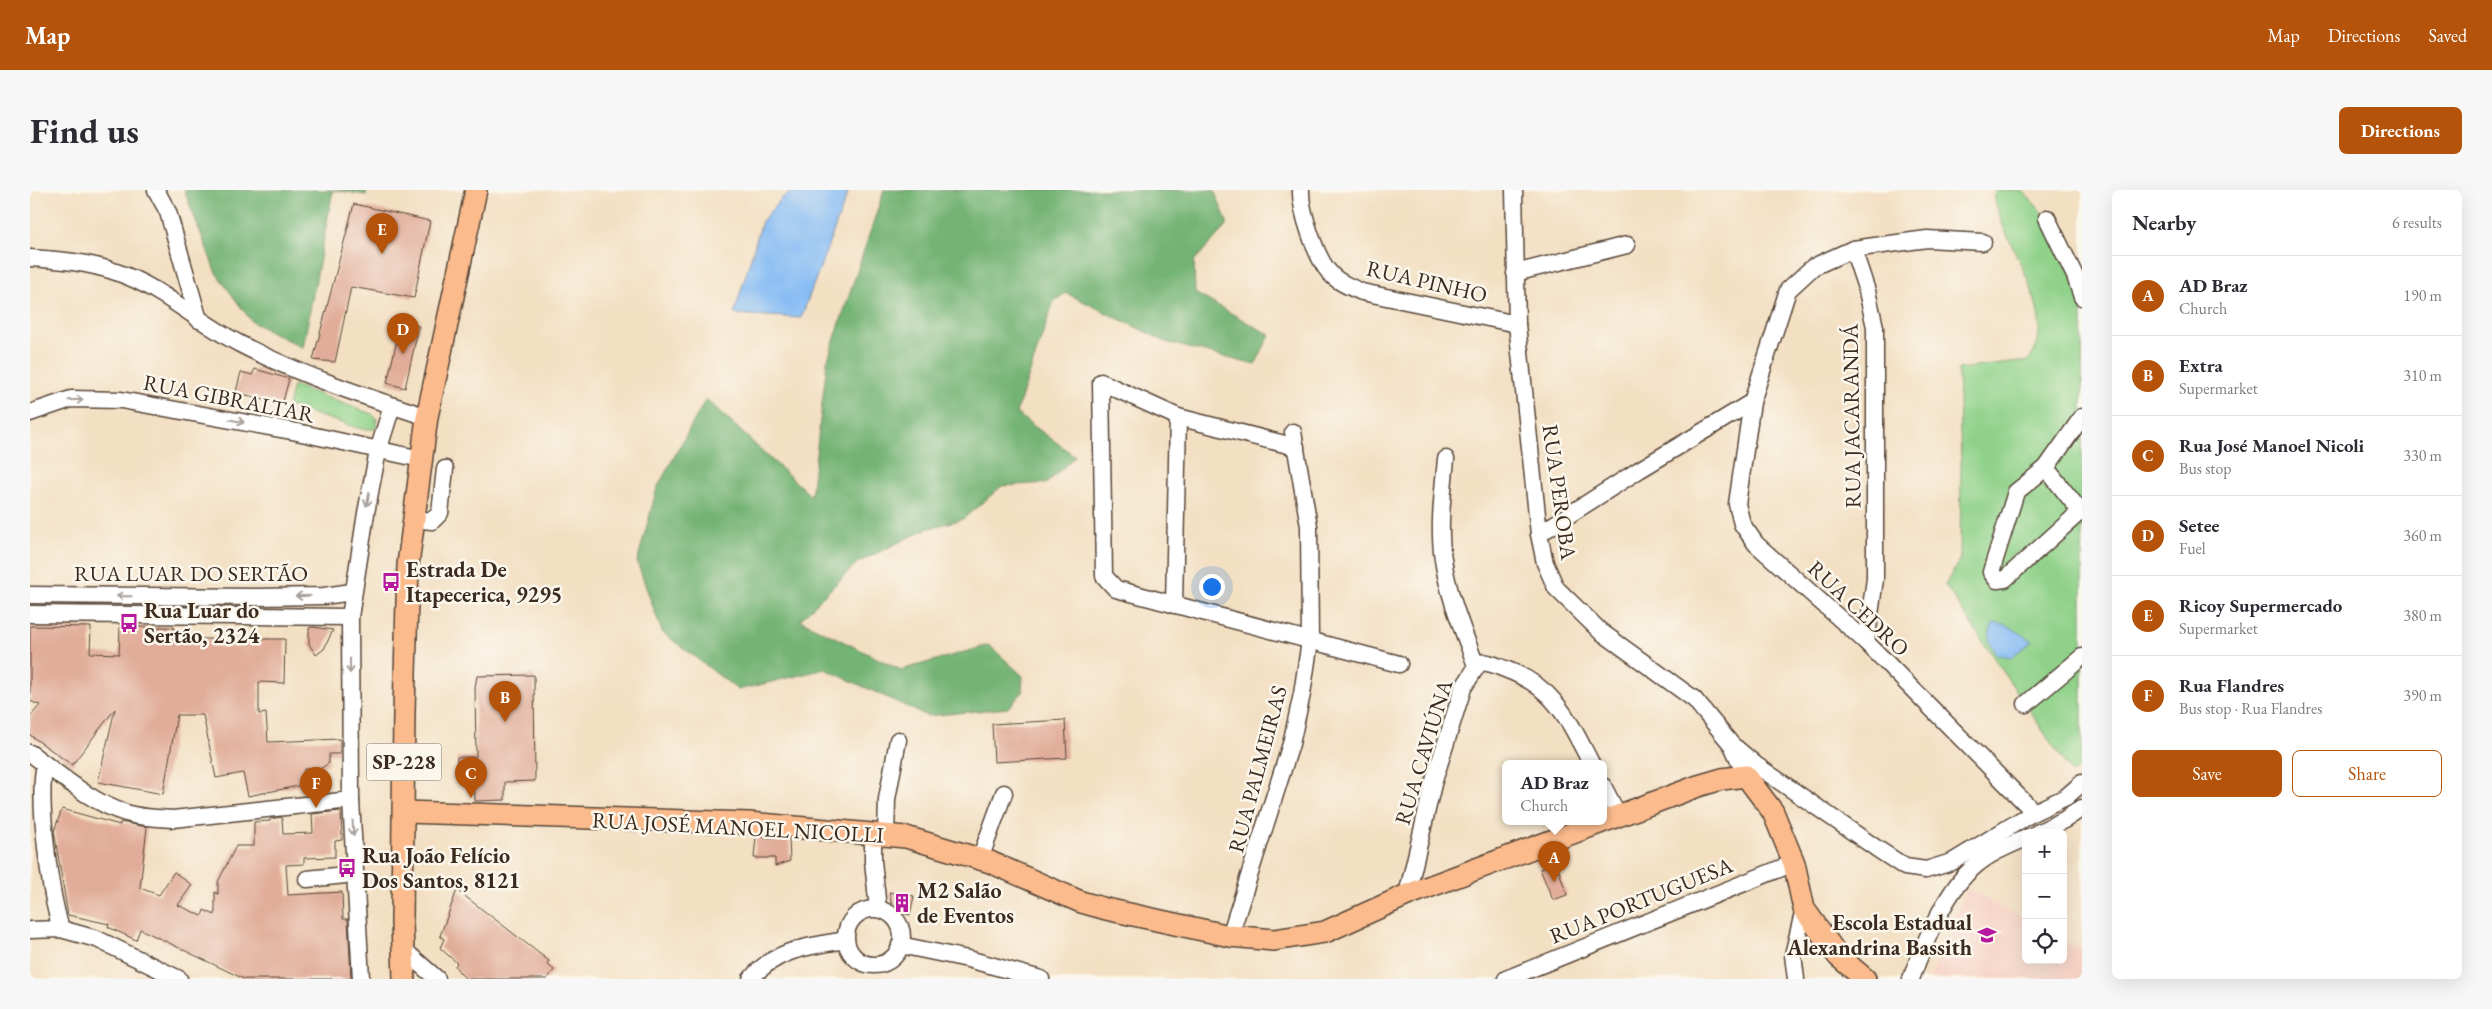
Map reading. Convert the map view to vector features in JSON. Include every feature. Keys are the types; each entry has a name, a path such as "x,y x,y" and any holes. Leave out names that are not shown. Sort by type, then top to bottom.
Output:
{"main road":[{"name":"SP-228","path":"404,979 407,587 427,417 476,190"},
{"name":"RUA JOSÉ MANOEL NICOLLI","path":"1607,821 1711,782 1746,776"},
{"path":"1746,776 1773,812 1794,863 1804,909 1838,956 1866,979"},
{"name":"RUA JOSÉ MANOEL NICOLLI","path":"404,812 749,822 879,834 943,846 980,859 1081,902 1230,936 1274,940 1325,932 1407,895 1597,825"}],"street":[{"path":"156,190 168,212 200,320"},
{"name":"RUA PINHO","path":"1301,190 1306,224 1328,272 1343,284 1362,292 1517,324"},
{"name":"RUA PEROBA","path":"1514,190 1517,324 1539,534 1545,563 1556,588 1600,631 1694,699 1732,745 1746,776"},
{"path":"2047,218 2076,276 2082,297"},
{"path":"1539,534 1639,470 1752,402 1788,290 1813,267 1853,249 1927,239 1983,242"},
{"path":"1515,272 1627,245"},
{"name":"RUA JACARANDÁ","path":"1853,249 1868,290 1875,327 1875,579 1866,642"},
{"path":"30,258 76,261 116,272 150,288 238,343 287,366 344,390 427,417"},
{"path":"1174,605 1178,417 1101,382 1104,576 1116,589 1174,605 1399,664"},
{"name":"RUA GIBRALTAR","path":"30,414 71,399 121,400 297,432 421,459"},
{"name":"RUA CEDRO","path":"1752,402 1737,504 1742,524 1756,544 1866,642 2034,812"},
{"path":"361,979 352,800 350,617 352,592 378,451 392,406"},
{"name":"RUA PALMEIRAS","path":"1178,417 1294,440 1309,526 1310,641 1302,694 1291,744 1230,936"},
{"path":"2046,468 2081,510 2005,579 1997,580 1991,572 2016,492 2046,468 2082,417"},
{"path":"1446,459 1440,530 1443,560 1456,612 1476,666"},
{"path":"414,519 432,521 440,513 445,469"},
{"name":"RUA LUAR DO SERTÃO","path":"30,595 296,597 352,592"},
{"path":"211,597 213,615"},
{"name":"RUA LUAR DO SERTÃO","path":"30,614 350,617"},
{"path":"2026,704 2082,657"},
{"name":"RUA CAVIÚNA","path":"1407,895 1433,784 1463,688 1476,666 1484,662 1490,663 1520,675 1540,686 1562,711 1589,760"},
{"path":"878,909 872,861 887,799 898,740"},
{"path":"1732,745 1756,765 1905,867 1926,870 1946,864 2034,812 2066,796 2082,783"},
{"path":"30,753 106,805 127,814 173,819 352,800"},
{"path":"45,764 42,789 45,821 50,871 61,929"},
{"path":"980,859 1004,793"},
{"path":"1607,794 1619,817"},
{"path":"2045,829 2082,808"},
{"path":"1912,979 1920,955 1957,884 1989,855 2022,840"},
{"name":"RUA PORTUGUESA","path":"1506,979 1794,863"},
{"path":"307,879 355,874"},
{"path":"878,909 887,912 900,926 900,945 897,953 884,963 867,964 852,955 846,940 846,931 855,916 862,912 878,909"},
{"path":"1796,979 1793,955 1804,909"},
{"path":"30,930 61,929 97,939 179,979"},
{"path":"751,979 762,966 781,954 846,940"},
{"path":"900,945 968,958 1041,979"},
{"path":"404,950 438,979"}],"shaded area":[{"name":"Escola Estadual Alexandrina Bassith","path":"1967,888 2022,918 2022,964 2067,964 2067,942 2082,950 2082,979 1930,979"}],"green space":[{"path":"184,190 333,190 303,348 252,322 216,273"},
{"path":"333,190 367,190 366,195"},
{"path":"884,190 1214,190 1228,224 1194,261 1195,293 1270,335 1255,365 1166,342 1066,293 1054,301 1016,413 1075,456 1047,483 1002,486 963,519 926,529 857,563 800,620 901,670 989,645 1023,676 1022,693 1008,708 927,716 825,669 738,690 662,632 637,562 657,488 706,399 811,496 827,362"},
{"path":"1995,190 2022,190 2047,218 2082,297 2082,765 2072,774 1945,585 1960,559 1961,464 1958,369 2028,361 2037,346 2039,328 2032,291 2001,220 1995,202"},
{"path":"293,385 372,414 377,419 376,429 361,429 288,406"}],"water":[{"path":"795,190 849,190 801,318 734,314 762,221 782,198"},
{"path":"1994,623 2007,625 2033,641 2011,657 1996,654 1989,638"}],"building":[{"path":"354,204 430,221 414,298 351,287 335,362 313,360"},
{"path":"401,323 419,326 405,388 387,383"},
{"path":"255,369 289,379 282,405 236,392 241,372 252,375"},
{"path":"30,626 91,627 90,653 119,654 120,627 174,627 174,639 285,639 284,683 259,682 259,714 266,713 268,742 340,739 340,754 329,754 329,763 320,769 304,769 303,785 248,796 243,773 216,778 203,715 177,715 163,794 98,782 115,709 72,765 30,735 30,717 40,705 30,701"},
{"path":"309,628 333,630 324,649 316,655 309,644"},
{"path":"534,675 535,781 505,782 505,800 475,801 474,773 457,774 457,757 476,757 475,687 477,676"},
{"path":"1065,720 1067,758 994,762 992,724"},
{"path":"62,809 120,825 120,822 147,827 140,888 159,895 174,872 192,885 178,905 202,916 204,910 215,915 215,892 218,894 218,882 236,846 254,846 254,822 270,821 270,819 282,817 283,834 313,833 312,814 341,811 342,840 335,841 335,857 304,858 304,864 286,865 288,895 342,892 343,919 348,919 351,979 244,979 140,929 136,940 108,927 109,924 68,915 54,831"},
{"path":"756,836 789,839 790,861 775,866 775,858 754,858"},
{"path":"1549,865 1557,865 1567,895 1553,900 1540,869"},
{"path":"457,890 549,961 547,964 554,970 547,979 466,979 455,966 457,963 440,948 444,939 440,936"},
{"name":"M2 Salão de Eventos","path":"889,892 914,896 910,915 896,911 892,906"}],"place":[{"name":"Ricoy Supermercado","path":"382,254"},
{"name":"Setee","path":"403,354"},
{"name":"Estrada De Itapecerica, 9295","path":"391,582"},
{"name":"Rua Luar do Sertão, 2324","path":"129,623"},
{"name":"Extra","path":"505,722"},
{"name":"Rua José Manoel Nicoli","path":"471,798"},
{"name":"Rua Flandres","path":"316,808"},
{"name":"Rua João Felício Dos Santos, 8121","path":"347,868"},
{"name":"AD Braz","path":"1554,882"},
{"name":"M2 Salão de Eventos","path":"902,903"},
{"name":"Escola Estadual Alexandrina Bassith","path":"1987,935"}]}
